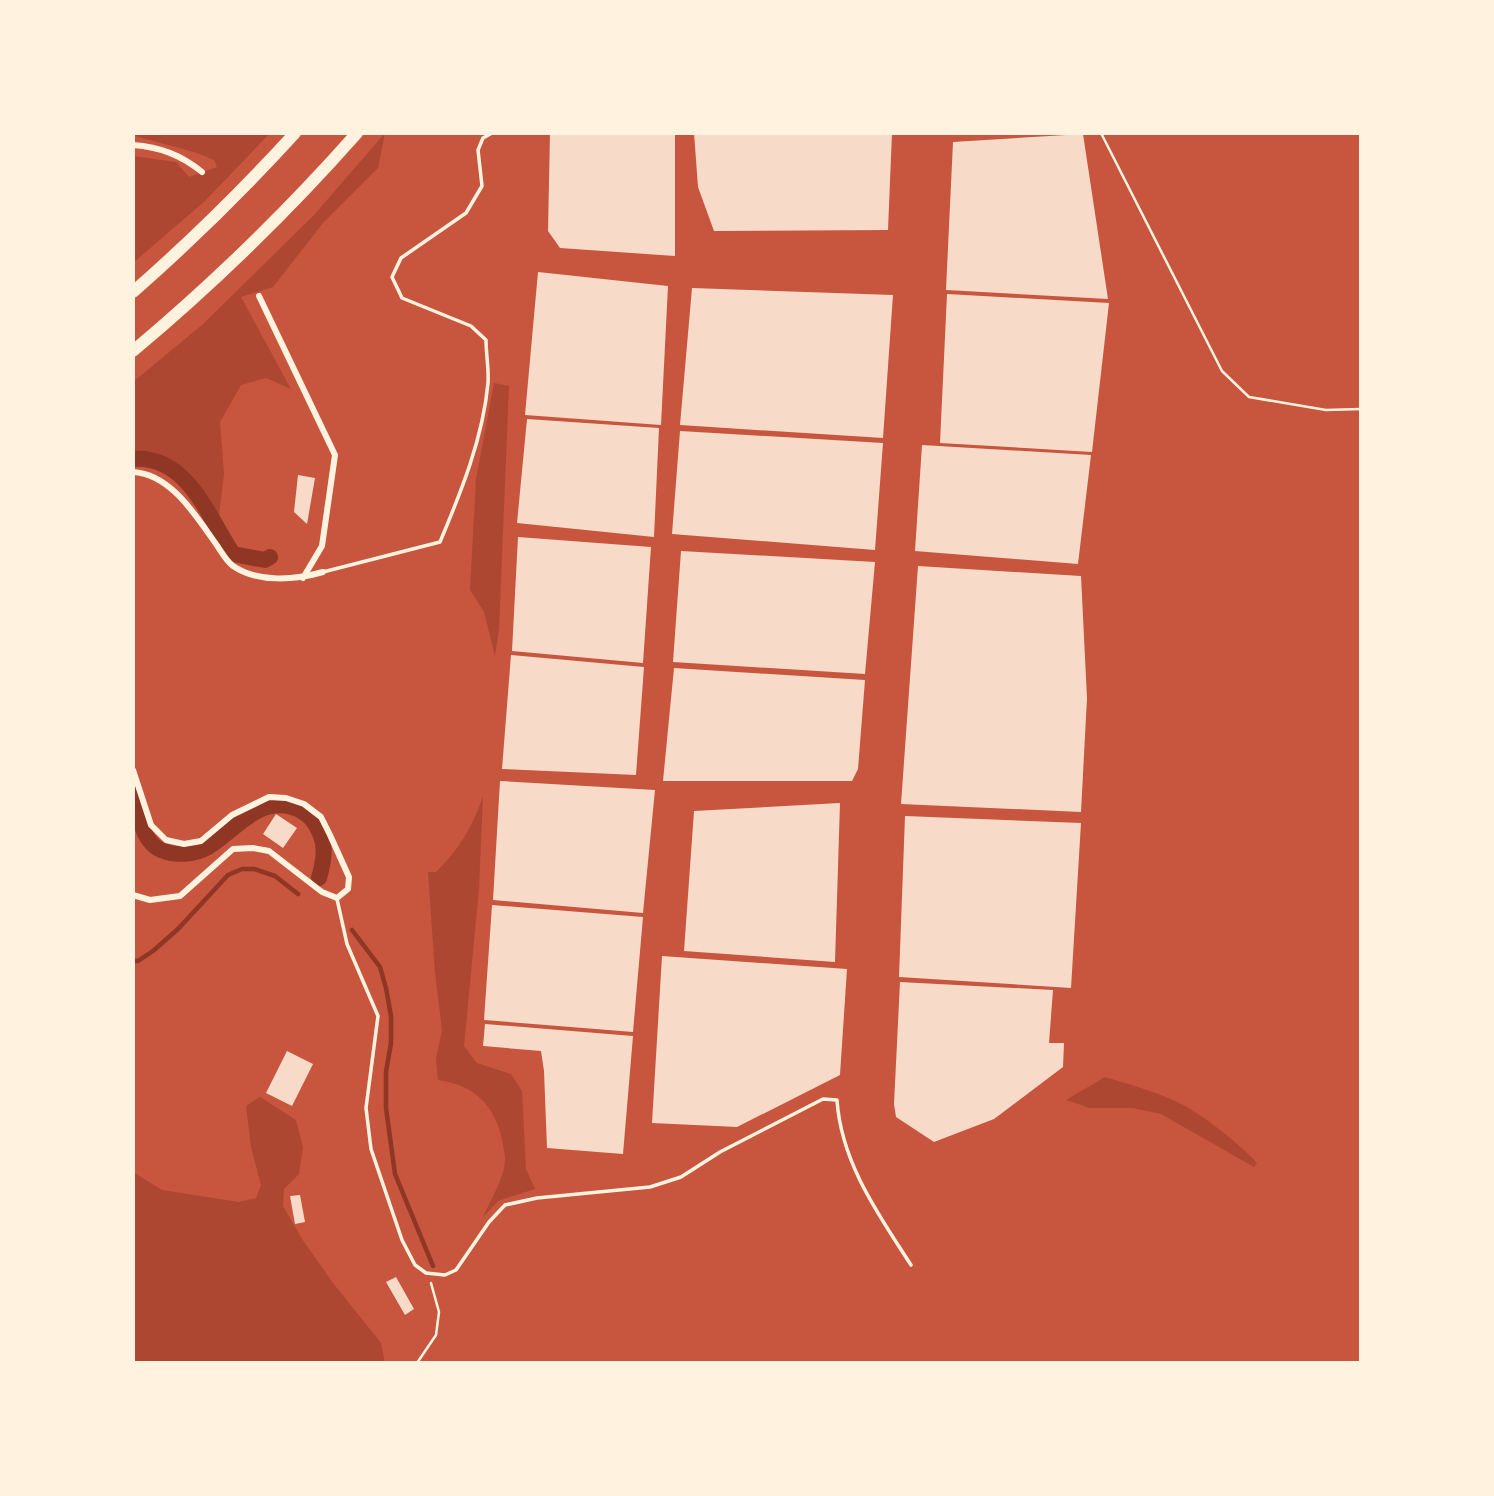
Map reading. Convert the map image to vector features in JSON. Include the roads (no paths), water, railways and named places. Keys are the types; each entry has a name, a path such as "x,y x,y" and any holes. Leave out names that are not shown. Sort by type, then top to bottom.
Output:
{"highway":[{"path":"133,292 260,172 295,133"},
{"path":"133,351 179,312 267,229 357,133"}],"street":[{"path":"133,145 152,146 184,158 202,172"},
{"path":"260,296 335,455 322,546 303,578"},
{"path":"133,472 147,473 165,484 196,516 231,565 250,575 303,578 323,572"},
{"path":"133,770 151,825 166,840 184,844 201,841 232,815 270,797 286,798 304,804 321,817 349,877 348,889 337,898 322,892 269,851 253,848 233,849 180,896 150,900 133,895"}],"lane":[{"path":"323,572 440,542 451,515 480,433 488,382 486,340 471,326 402,298 392,277 401,258 466,213 482,186 478,150 483,138 492,133"},
{"path":"337,898 347,944 379,1016 366,1108 371,1149 402,1240 415,1265 426,1273 445,1275 456,1270 505,1205 537,1198 650,1187 681,1177 720,1152 823,1099 837,1100 838,1120 862,1186 911,1265"}],"waterway":[{"path":"133,459 152,460 168,467 182,478 205,507 233,554 265,560 270,557"},
{"path":"133,793 149,840 161,850 178,854 197,852 208,847 257,811 279,805 298,809 312,819 321,836 323,856 319,878"},
{"path":"133,961 138,961 153,951 178,929 228,875 242,869 254,869 275,876 298,894"},
{"path":"352,930 380,967 386,988 391,1016 386,1108 395,1174 433,1266"}]}
